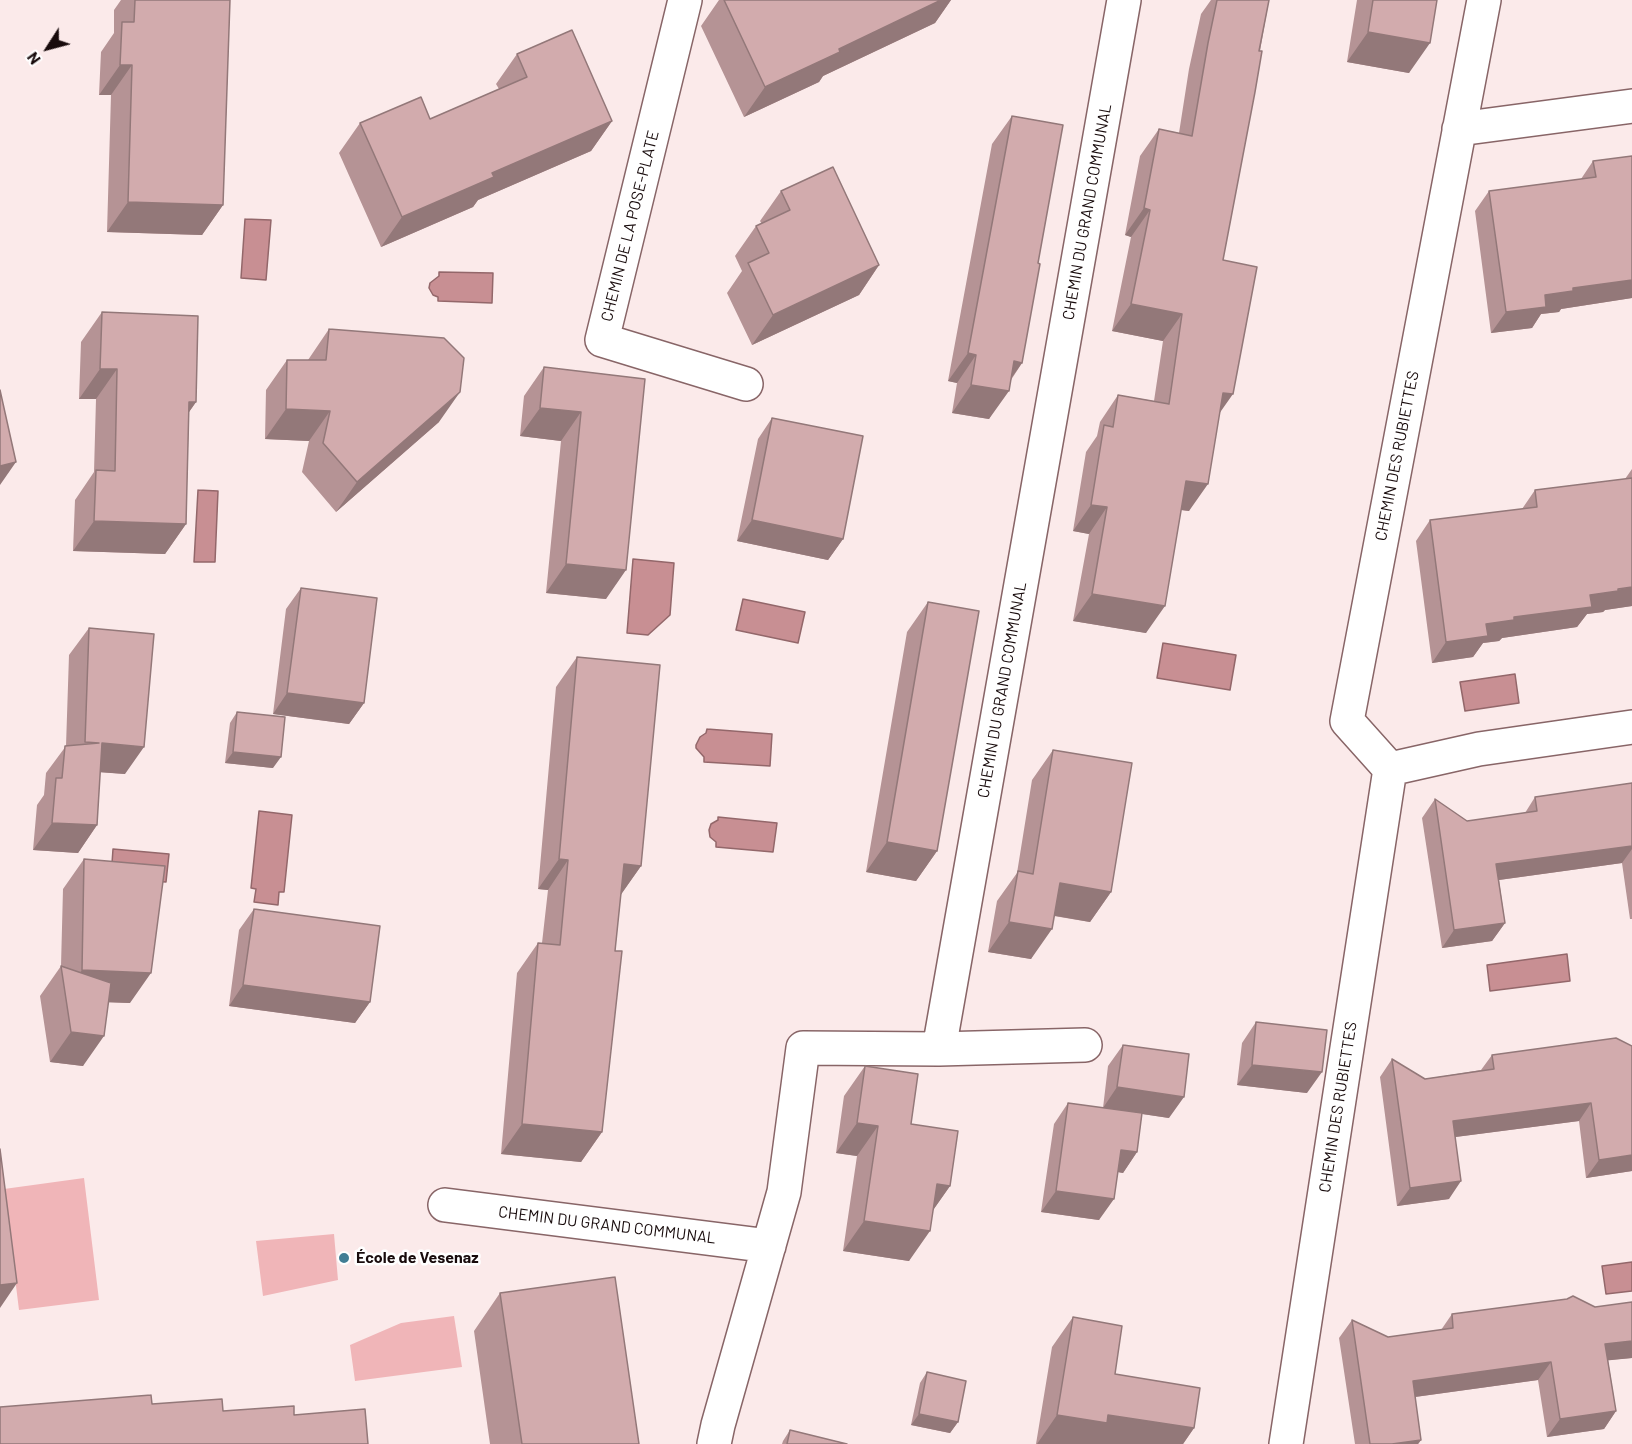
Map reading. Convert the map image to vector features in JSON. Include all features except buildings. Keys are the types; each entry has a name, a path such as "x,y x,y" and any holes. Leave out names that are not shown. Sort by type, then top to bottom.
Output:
{"street":[{"name":"CHEMIN DE LA POSE-PLATE","path":"686,0 602,340 746,384"},
{"name":"CHEMIN DU GRAND COMMUNAL","path":"939,1049 1124,0"},
{"name":"CHEMIN DES RUBIETTES","path":"1286,1444 1389,770 1347,721 1484,0"},
{"path":"1459,129 1632,106"},
{"path":"1389,770 1479,749 1632,727"},
{"path":"714,1444 784,1192 803,1048 939,1049 1085,1045"},
{"name":"CHEMIN DU GRAND COMMUNAL","path":"445,1205 769,1246"}],"shaded area":[{"path":"245,219 271,220 266,280 241,278"},
{"path":"439,272 493,273 492,303 438,301 438,297 433,295 429,288 430,283 439,276"},
{"path":"198,490 218,491 215,562 194,562"},
{"path":"633,559 674,563 670,615 648,635 627,633"},
{"path":"743,599 805,612 798,643 736,630"},
{"path":"1163,643 1236,655 1230,690 1157,678"},
{"path":"1515,674 1519,703 1465,711 1460,682"},
{"path":"707,729 772,734 770,766 704,762 704,757 696,745"},
{"path":"259,811 292,815 284,892 279,892 278,905 254,902 256,889 251,888"},
{"path":"718,817 777,823 773,852 716,847 716,842 710,837 709,830"},
{"path":"113,849 169,854 166,882 111,878"},
{"path":"1567,954 1570,981 1490,991 1487,965"},
{"path":"84,1178 99,1300 19,1310 4,1189"},
{"path":"334,1234 338,1280 263,1296 256,1241"},
{"path":"1632,1262 1632,1291 1606,1294 1602,1266"},
{"path":"454,1316 462,1367 355,1381 350,1345 401,1323"}],"place":[{"name":"École de Vesenaz","path":"344,1258"}]}
